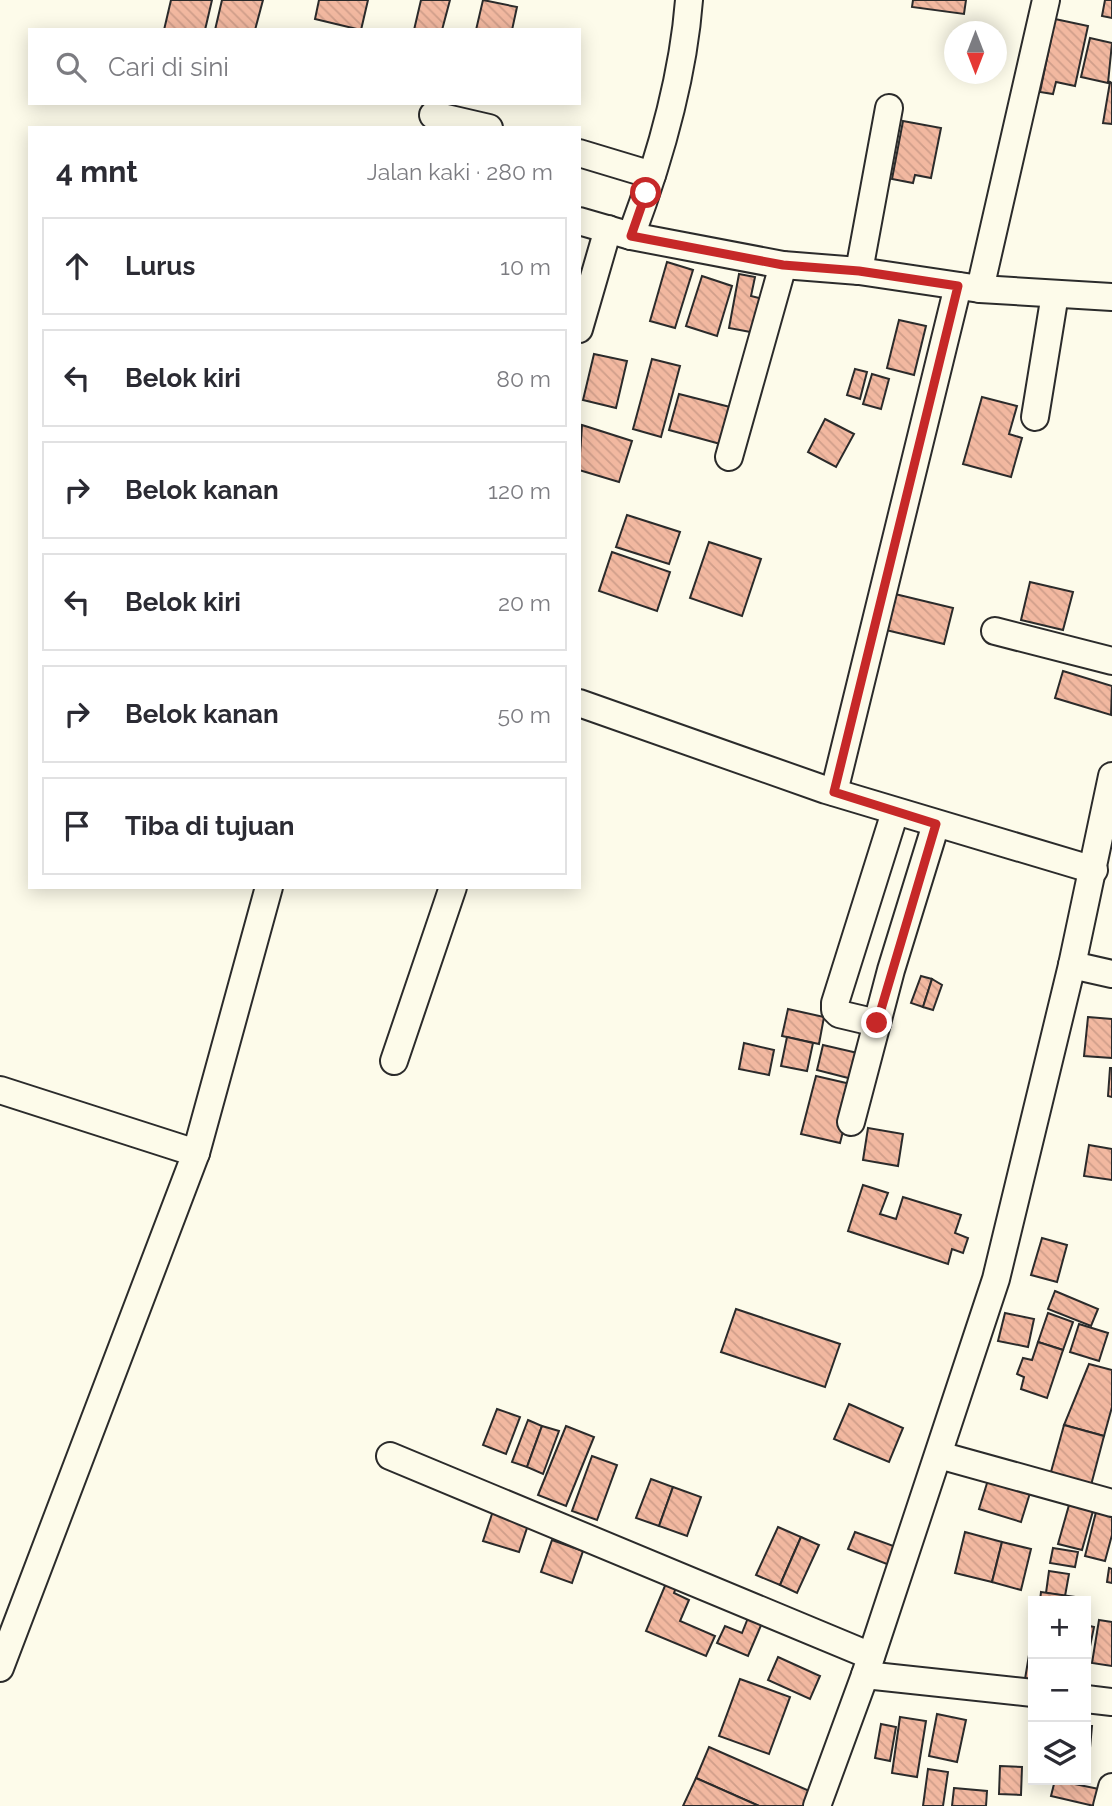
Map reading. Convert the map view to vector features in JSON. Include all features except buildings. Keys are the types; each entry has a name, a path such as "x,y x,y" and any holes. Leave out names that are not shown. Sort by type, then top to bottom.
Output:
{"street":[{"path":"581,324 619,232 652,175 687,31 689,0"},
{"path":"834,792 1046,0"},
{"path":"859,271 888,108"},
{"path":"433,115 480,126"},
{"path":"581,154 652,175"},
{"path":"581,222 619,232 783,265 859,271 969,288 1112,297"},
{"path":"730,457 783,265"},
{"path":"1035,417 1055,294"},
{"path":"995,631 1112,661"},
{"path":"581,704 895,812 1094,870"},
{"path":"817,1806 868,1666 939,1455 1009,1233 1094,870 1112,776"},
{"path":"877,1023 839,1014 835,1010 835,1003 895,812"},
{"path":"851,1122 877,1023 936,824"},
{"path":"0,1668 196,1153 268,889"},
{"path":"394,1061 452,889"},
{"path":"1072,965 1112,974"},
{"path":"0,1090 196,1153"},
{"path":"939,1455 1112,1503"},
{"path":"390,1456 868,1666 1028,1692"},
{"path":"1091,1700 1112,1702"},
{"path":"1107,1806 1112,1787"}],"route":[{"path":"646,193 631,236 783,265 859,271 958,286 834,792 936,824 877,1023"}]}
